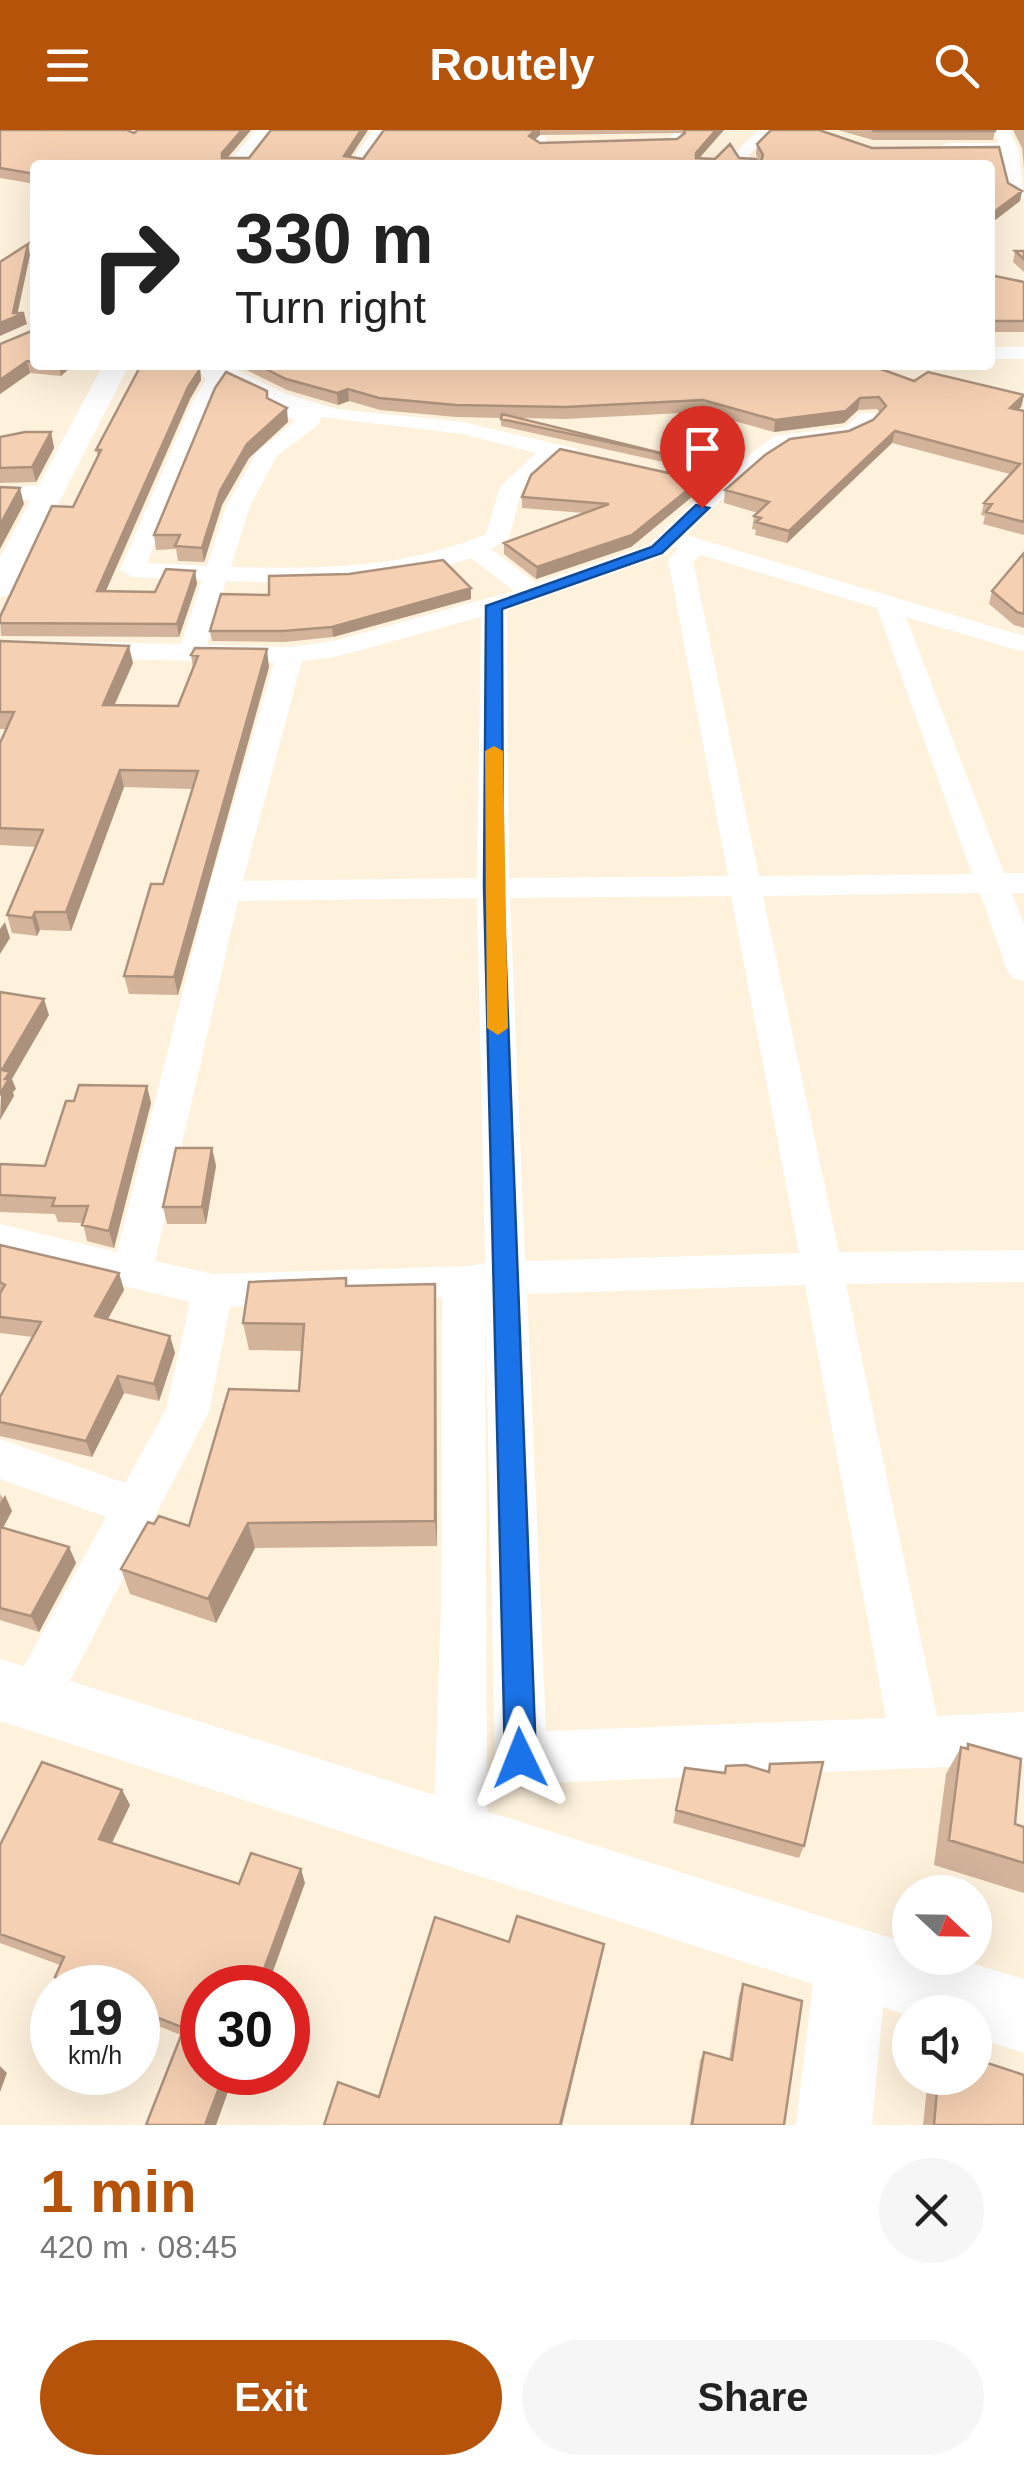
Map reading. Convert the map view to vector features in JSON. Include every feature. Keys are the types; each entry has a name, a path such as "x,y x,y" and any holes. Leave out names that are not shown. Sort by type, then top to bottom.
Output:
{"street":[{"path":"240,160 266,130"},
{"path":"359,160 380,130"},
{"path":"745,160 740,155 768,130"},
{"path":"1002,130 1010,148 1018,192 1024,194"},
{"path":"657,140 681,135"},
{"path":"652,160 681,135"},
{"path":"523,160 537,137 559,143"},
{"path":"930,148 1010,148"},
{"path":"1004,207 1024,207"},
{"path":"995,353 1024,352"},
{"path":"0,587 113,370"},
{"path":"210,370 203,400 132,570 371,572 428,564 476,550 497,538 510,487 552,450"},
{"path":"210,370 335,415 463,428 590,458"},
{"path":"191,653 238,506 258,467 284,437 311,419 210,370"},
{"path":"870,418 852,433 782,441 714,484 684,542 680,559 916,1743"},
{"path":"0,492 50,493"},
{"path":"0,648 290,655 335,649 514,600 684,542 1024,644"},
{"path":"460,1837 465,1608 484,1279 494,886 514,600 476,550"},
{"path":"888,602 1008,883 1024,970"},
{"path":"133,1269 224,891 290,655"},
{"path":"224,891 1008,883"},
{"path":"0,1240 213,1290 820,1268 1024,1266"},
{"path":"484,1279 520,1758 1024,1738"},
{"path":"213,1290 187,1412 138,1508 17,1695 1024,2016"},
{"path":"0,1458 138,1508"},
{"path":"834,2125 852,1962"}],"building":[{"path":"0,130 242,130 222,158 249,158 271,130 361,130 344,156 363,159 384,130 535,130 529,136 540,143 677,139 684,130 716,130 696,158 715,159 730,144 739,158 757,160 30,160 30,173 0,168"},
{"path":"771,130 819,130 872,148 999,147 1008,183 1022,191 995,211 995,160 762,160 757,144"},
{"path":"995,130 995,131 874,131"},
{"path":"28,244 13,313 24,313 0,323 0,262"},
{"path":"995,276 1024,282 1024,321 995,321"},
{"path":"30,332 30,361 0,380 0,344"},
{"path":"138,370 199,370 188,387 97,591 155,592 166,569 195,571 177,624 0,623 52,506 73,507 101,450 96,450"},
{"path":"268,370 884,370 914,381 928,372 1024,395 1010,408 1024,411 1024,522 986,512 992,504 984,503 1020,464 895,431 789,531 756,522 761,518 754,516 769,502 725,490 790,439 849,431 873,420 886,406 879,397 860,398 846,411 775,420 703,400 565,407 456,405 379,398 348,389 337,393"},
{"path":"226,372 267,391 267,398 287,408 247,444 220,491 202,548 175,546 180,535 154,535 215,388"},
{"path":"502,414 669,455 501,419"},
{"path":"51,432 32,467 0,468 0,437"},
{"path":"560,449 700,480 632,535 537,567 504,543 609,504 522,497 531,475"},
{"path":"0,487 20,488 0,525"},
{"path":"1024,553 1024,614 992,591"},
{"path":"443,560 471,588 332,627 210,631 221,594 269,595 269,576 349,574"},
{"path":"0,641 129,646 103,705 178,706 198,656 191,655 195,648 267,649 174,977 124,976 151,884 163,884 198,771 120,770 66,912 35,912 32,918 7,915 43,830 0,828 0,743 14,712 0,712"},
{"path":"0,992 44,999 2,1070 10,1072 0,1094"},
{"path":"79,1085 147,1086 109,1231 82,1225 88,1206 52,1206 55,1198 0,1195 0,1164 45,1166 66,1101 74,1101"},
{"path":"176,1148 212,1148 202,1207 163,1207"},
{"path":"0,1245 119,1273 95,1316 170,1336 154,1384 118,1376 86,1441 0,1422 0,1397 41,1322 0,1317 0,1293 5,1285 0,1282"},
{"path":"346,1278 346,1286 435,1284 435,1521 248,1523 208,1599 121,1569 148,1522 154,1524 159,1516 189,1526 229,1389 299,1391 304,1324 243,1323 249,1282"},
{"path":"0,1527 69,1547 31,1616 0,1608"},
{"path":"968,1744 1021,1759 1015,1824 1024,1827 1024,1863 949,1840 961,1747 968,1749"},
{"path":"42,1762 122,1790 99,1839 239,1884 251,1853 301,1869 266,1965 180,1965 180,2026 160,2019 160,1965 60,1965 64,1957 0,1934 0,1845"},
{"path":"823,1762 804,1846 676,1810 685,1768 725,1773 726,1766 746,1765 769,1772 770,1764"},
{"path":"517,1916 604,1944 560,2125 324,2125 338,2082 379,2097 435,1917 509,1942"},
{"path":"743,1984 802,2001 784,2125 692,2125 704,2052 732,2060"},
{"path":"180,2038 180,2095 216,2095 205,2125 146,2125"},
{"path":"992,2065 1024,2075 1024,2125 934,2125 937,2095 992,2095"}],"slow traffic":[{"path":"494,751 498,1028"}],"route":[{"path":"520,1758 494,886 494,606 657,550 702,508"}]}
